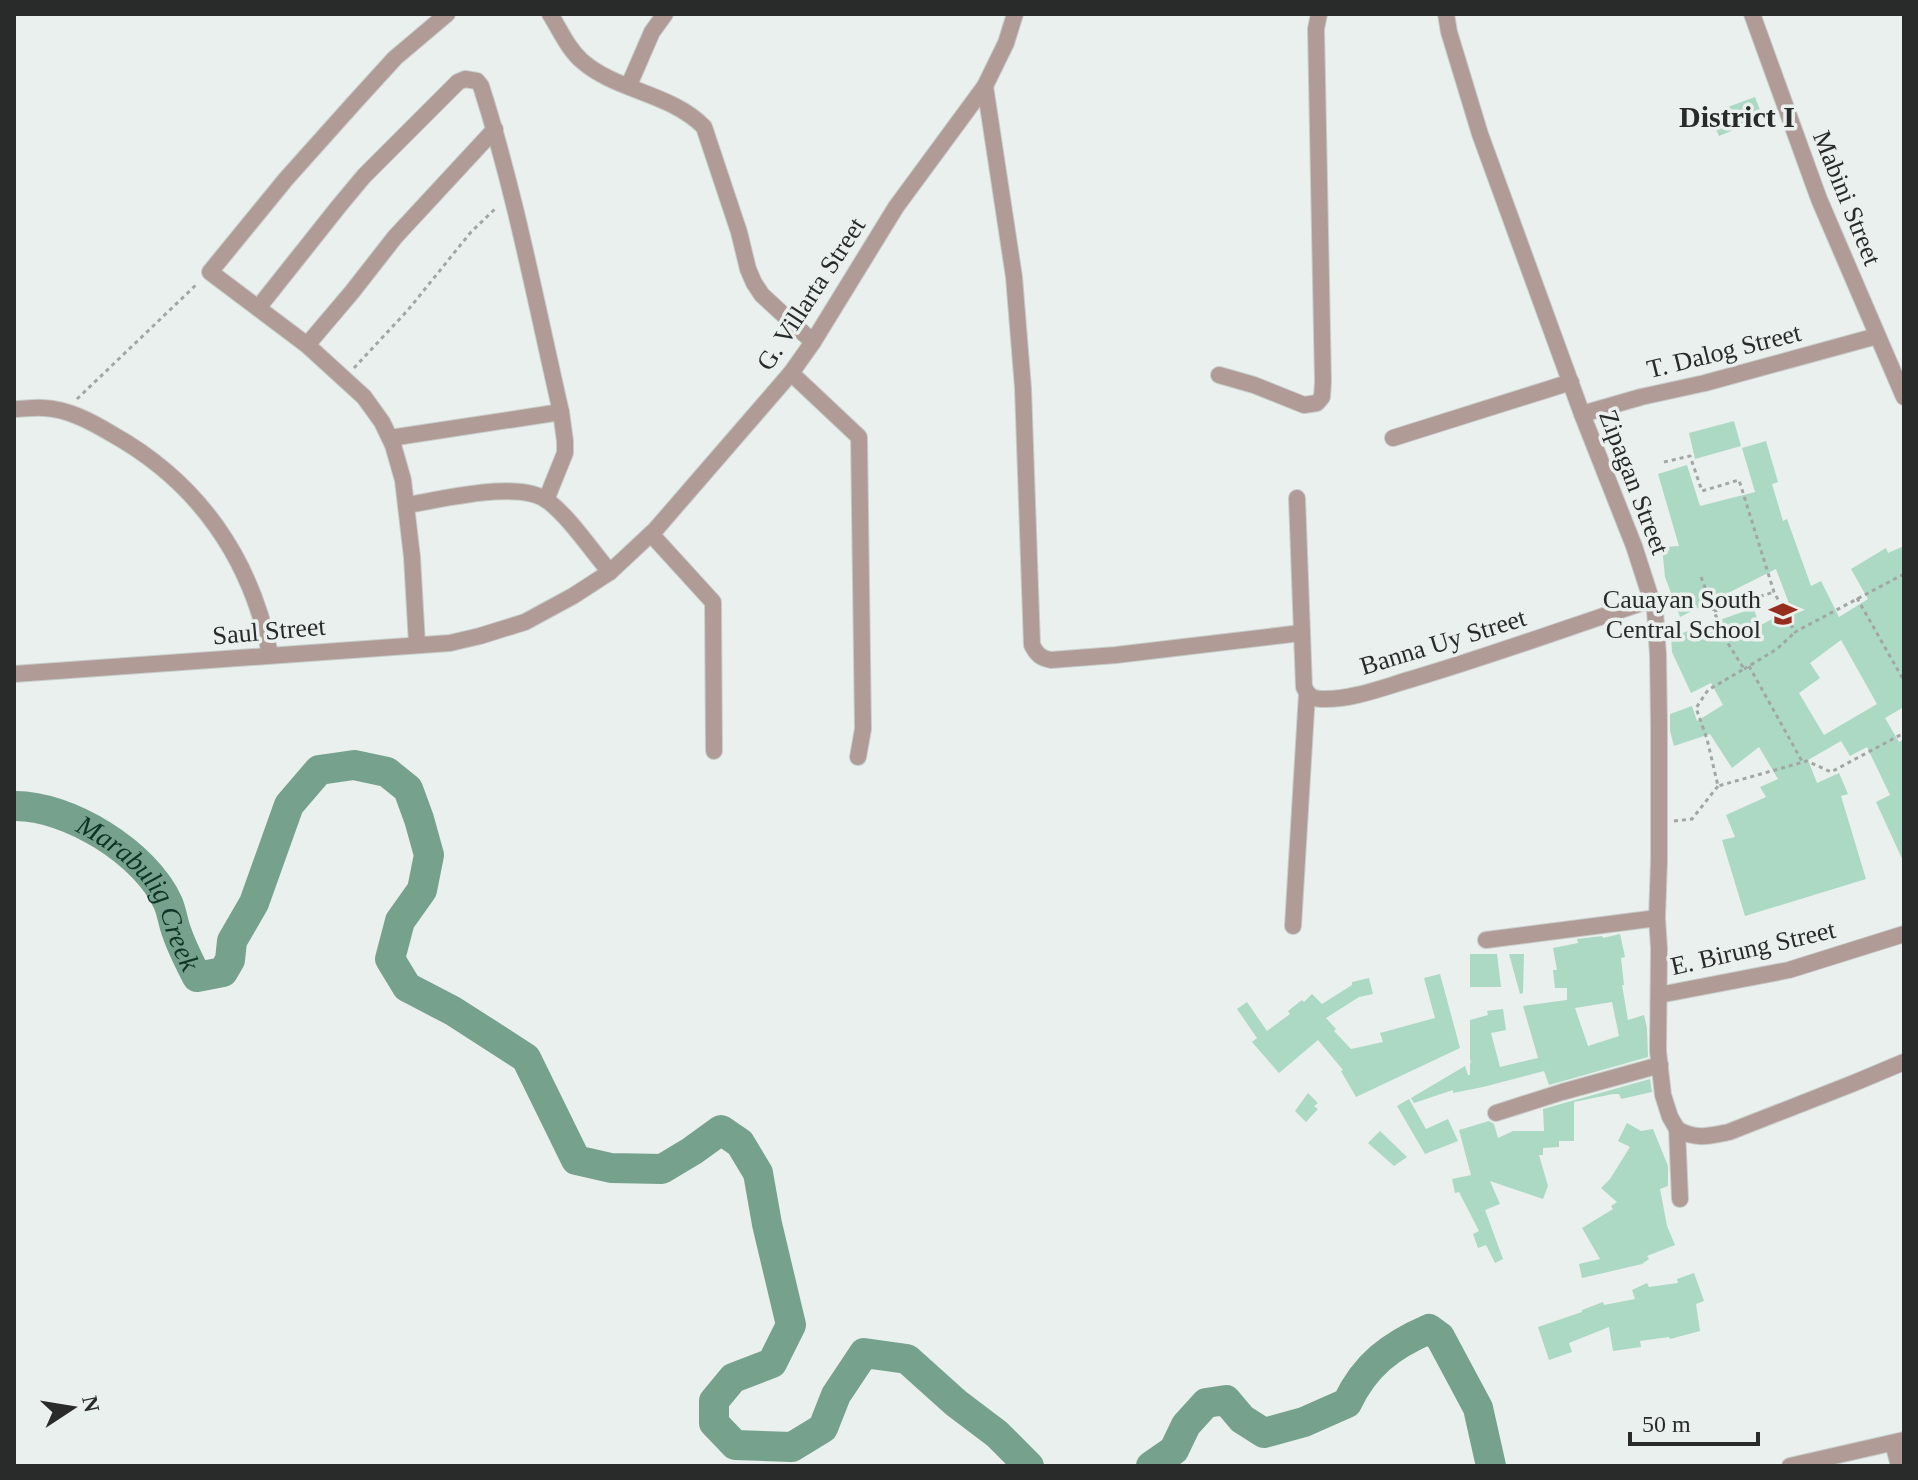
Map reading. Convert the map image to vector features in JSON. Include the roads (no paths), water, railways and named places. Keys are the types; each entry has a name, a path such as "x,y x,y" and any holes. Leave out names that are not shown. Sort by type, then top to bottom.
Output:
{"street":[{"path":"417,644 403,480 382,422 364,397 307,345 210,272 286,179 395,58 447,14"},
{"path":"550,14 571,49 583,62 680,108 704,127 754,283 762,295 813,342"},
{"path":"629,85 652,32 665,14"},
{"name":"G. Villarta Street","path":"525,622 610,572 651,534 791,373 896,207 985,86 1006,43 1015,14"},
{"path":"1219,375 1304,405 1317,403 1322,397 1316,43 1319,14"},
{"name":"Zipagan Street","path":"1446,14 1480,134 1582,414 1634,546 1655,611 1658,655 1658,1051 1663,1095 1677,1129 1680,1199"},
{"name":"Mabini Street","path":"1752,14 1819,199 1904,397"},
{"path":"258,308 364,176 458,82 473,79 481,86 512,193 561,412 565,453 546,500"},
{"path":"985,86 1014,277 1023,388 1032,645 1036,653 1051,660 1301,633"},
{"path":"307,345 395,237 495,129"},
{"name":"T. Dalog Street","path":"1582,414 1877,336"},
{"path":"791,373 859,437 863,729 858,757"},
{"path":"1393,438 1571,382"},
{"path":"14,409 65,411 99,426 138,448 190,492 230,545 243,570 256,601 270,654"},
{"path":"390,438 561,412"},
{"path":"406,505 491,492 530,493 546,500 610,572"},
{"path":"1293,926 1307,694 1301,633 1297,498"},
{"path":"651,534 713,602 714,751"},
{"name":"Banna Uy Street","path":"1307,694 1314,698 1334,699 1370,691 1651,600"},
{"name":"Saul Street","path":"14,674 450,643 525,622"},
{"path":"1486,940 1657,918"},
{"name":"E. Birung Street","path":"1659,995 1789,970 1904,934"},
{"path":"1677,1129 1695,1136 1729,1132 1904,1062"},
{"path":"1496,1113 1660,1065"},
{"path":"1790,1466 1899,1441 1899,1466"}],"waterway":[{"name":"Marabulig Creek","path":"14,806 35,808 81,823 124,850 157,884 168,903 179,939 197,977 223,972 230,960 232,941 254,903 289,805 319,770 354,765 387,772 408,789 429,855 422,890 400,921 390,959 407,987 453,1011 526,1058 576,1160 611,1168 662,1169 721,1130 740,1143 758,1173 791,1325 772,1363 733,1378 714,1401 714,1423 735,1445 792,1447 823,1428 836,1395 864,1353 907,1359 956,1403 997,1434 1029,1466"},
{"name":"Marabulig Creek","path":"1151,1466 1174,1450 1186,1425 1206,1403 1226,1400 1242,1419 1264,1433 1304,1422 1347,1403 1362,1378 1380,1358 1402,1342 1429,1329 1440,1337 1478,1408 1491,1466"}],"place":[{"name":"Cauayan South Central School","path":"1783,614"}],"district":[{"name":"District I","path":"1737,116"}]}
